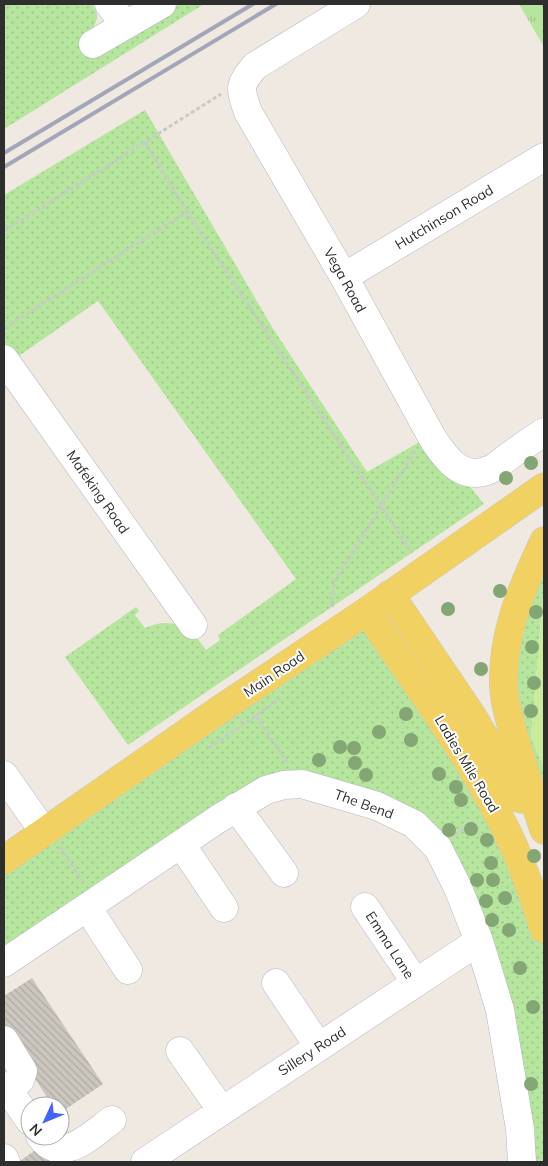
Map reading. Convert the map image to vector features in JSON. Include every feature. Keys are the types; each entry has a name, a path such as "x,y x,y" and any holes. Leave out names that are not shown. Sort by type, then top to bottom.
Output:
{"main road":[{"name":"Main Road","path":"4,860 52,839 390,594 544,487"},
{"path":"544,541 516,609 506,646 504,667 504,692 508,713 544,830"},
{"name":"Ladies Mile Road","path":"390,594 473,717 513,783 544,844"},
{"name":"Ladies Mile Road","path":"367,611 444,725 483,787 517,853 544,929"}],"street":[{"path":"109,4 125,25"},
{"path":"93,44 162,4"},
{"path":"244,79 255,66 271,55 356,4"},
{"name":"Vega Road","path":"244,79 241,93 248,112 344,277 442,453 452,464 465,472 479,473 490,469 544,432"},
{"name":"Hutchinson Road","path":"344,277 544,157"},
{"name":"Mafeking Road","path":"4,359 193,624"},
{"path":"4,775 52,839"},
{"name":"The Bend","path":"4,963 93,910 181,844 236,807 266,790 284,785 302,784 348,797 395,814 414,824 438,848 458,888 479,941 500,1010 520,1129 522,1162"},
{"path":"236,807 284,873"},
{"path":"181,844 224,908"},
{"name":"Emma Lane","path":"365,907 416,983"},
{"path":"93,910 128,970"},
{"name":"Sillery Road","path":"145,1162 479,941"},
{"path":"276,983 319,1047"},
{"path":"4,1040 24,1074 20,1080 6,1090 20,1108"},
{"path":"180,1050 222,1111"},
{"path":"48,1146 54,1149 69,1149 112,1120"},
{"path":"4,1158 6,1162"}],"path":[{"path":"4,232 244,79"},
{"path":"145,142 187,212 414,555"},
{"path":"4,328 187,212"},
{"path":"334,609 331,601 334,581 382,507 417,448 433,438"},
{"path":"256,716 302,784"},
{"path":"438,848 482,814"},
{"path":"52,839 93,910"}],"green space":[{"path":"4,4 92,4 97,18 90,32 98,53 180,4 204,4 4,129"},
{"path":"519,4 544,4 544,47"},
{"path":"145,110 272,327 367,472 423,440 468,484 484,504 128,745 65,657 136,607 139,611 135,615 145,628 164,623 182,626 194,634 206,650 220,640 218,635 296,579 98,301 13,360 4,348 4,195"},
{"path":"544,541 544,585 531,738 544,767 544,830 504,692"},
{"path":"544,585 544,767 531,738"},
{"path":"367,611 412,677 544,929 544,1162 522,1162 511,1076 438,848 302,784 4,963 4,863"}],"building":[{"path":"32,978 103,1084 70,1106 70,1096 46,1096 4,1032 4,996"},
{"path":"41,1146 51,1162 21,1162"}],"railway":[{"path":"4,153 253,4"},
{"path":"4,167 276,4"}]}
